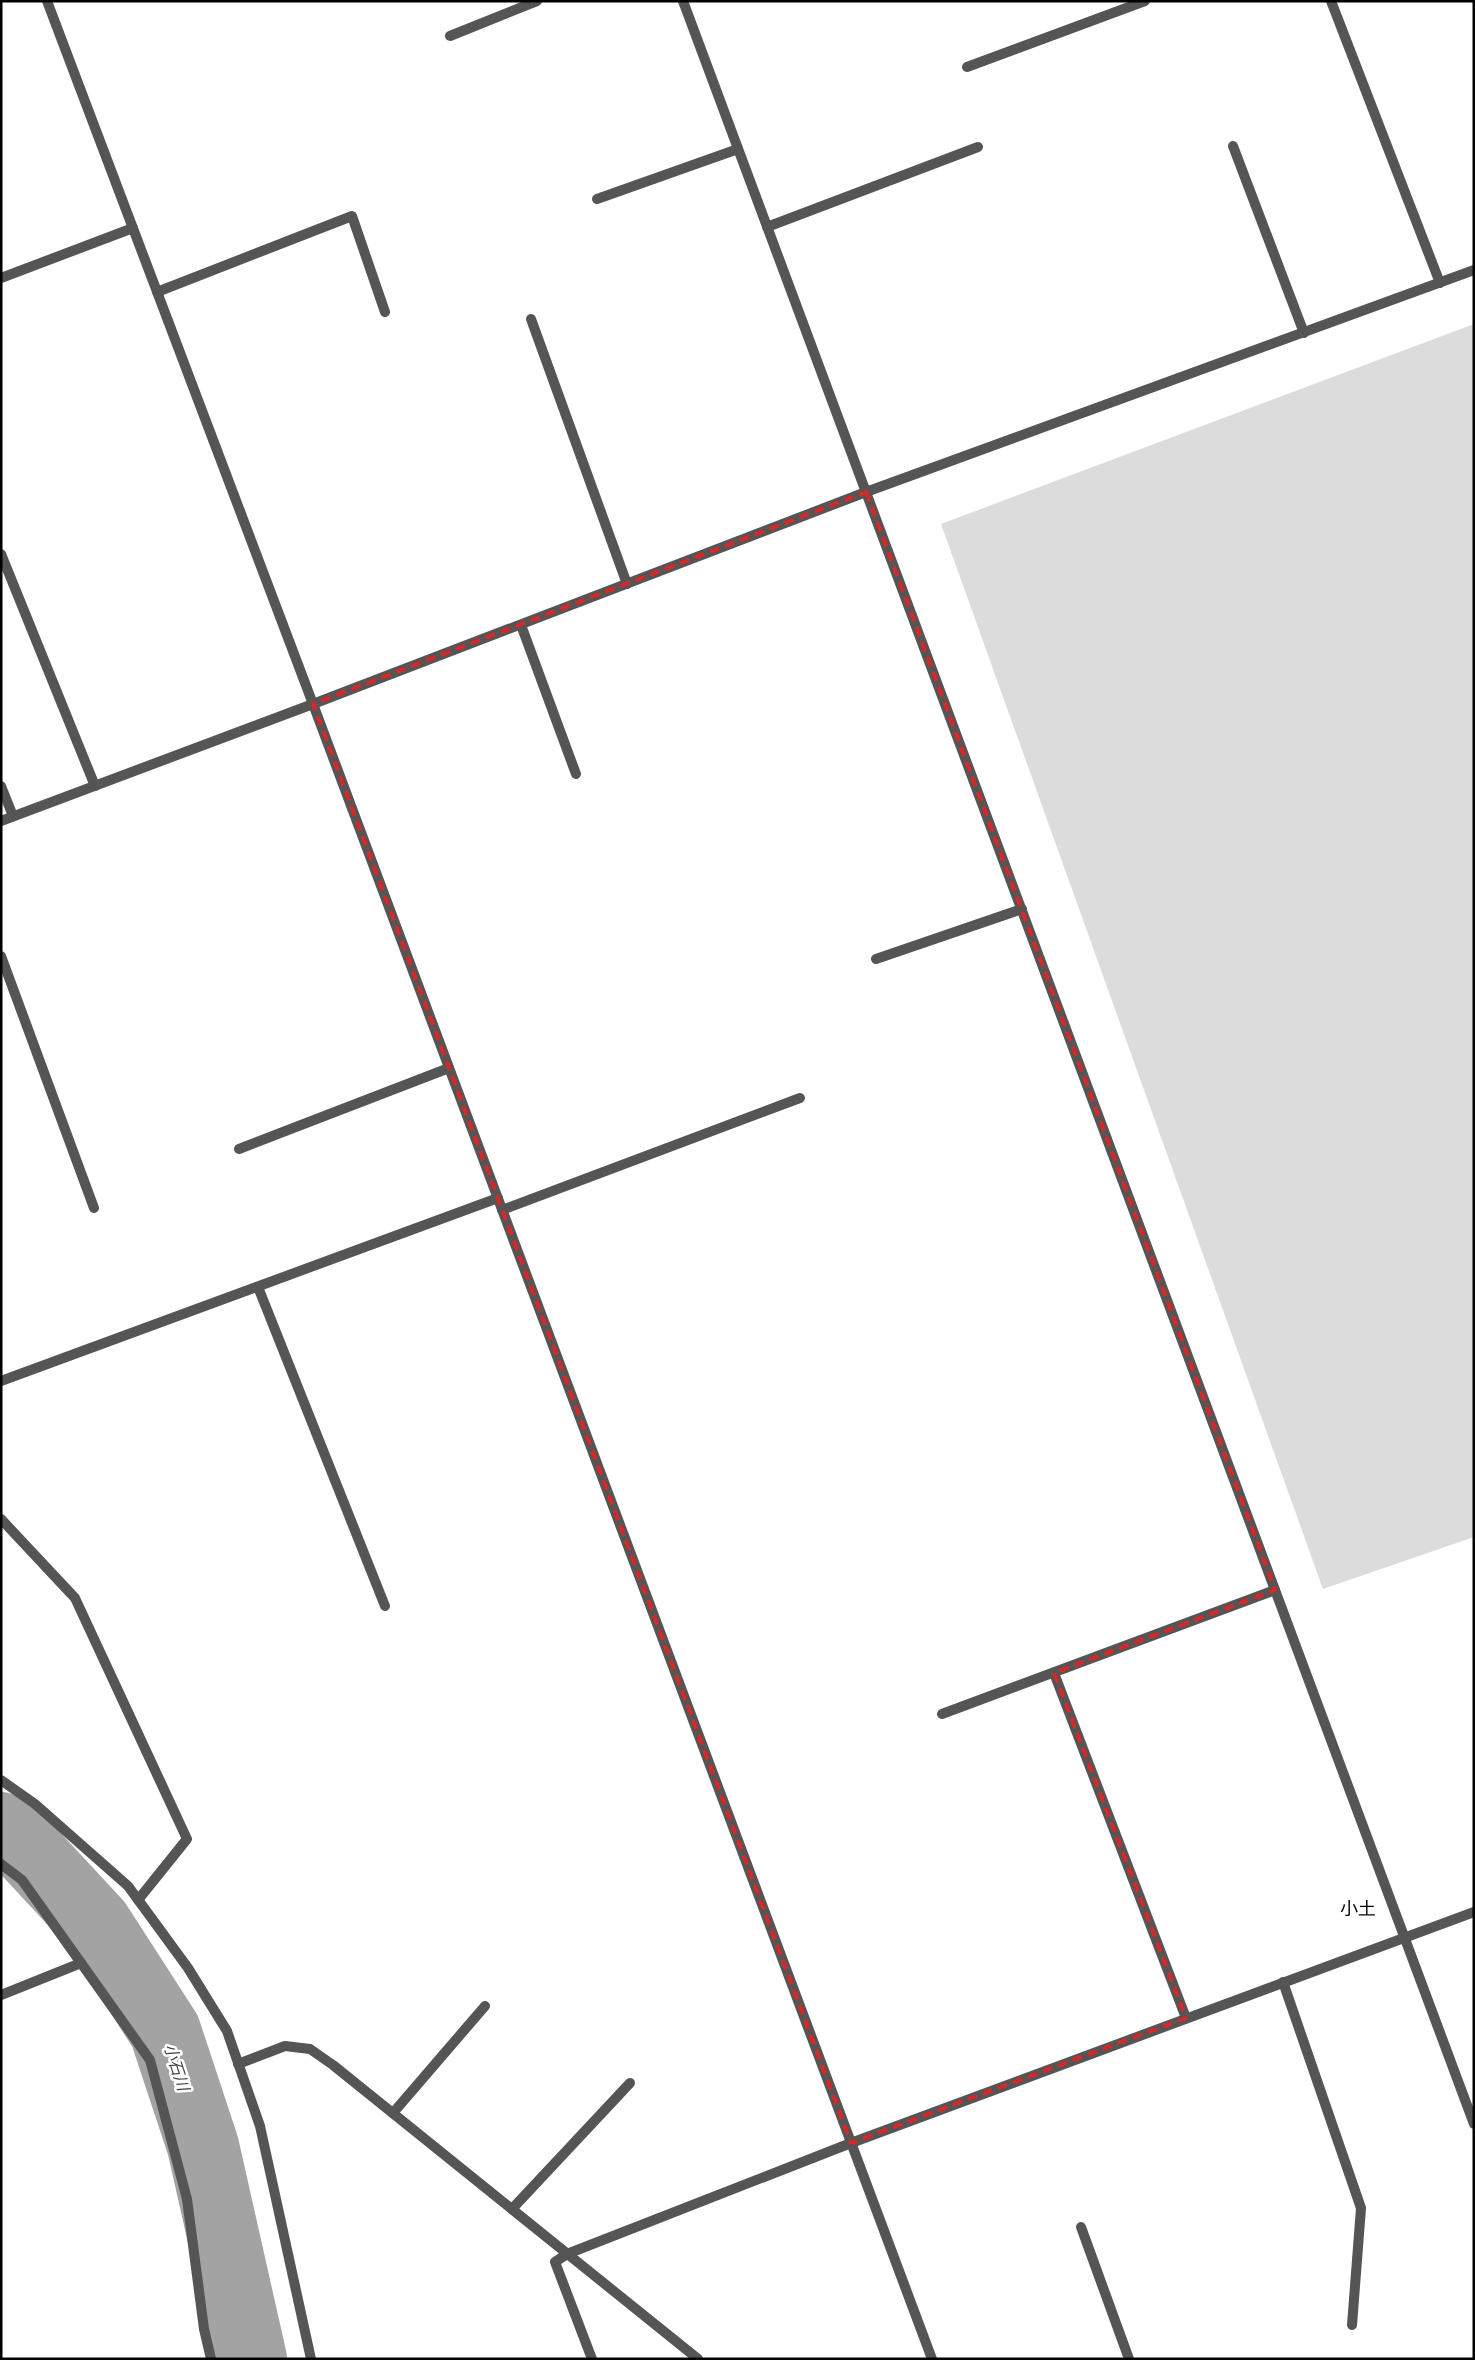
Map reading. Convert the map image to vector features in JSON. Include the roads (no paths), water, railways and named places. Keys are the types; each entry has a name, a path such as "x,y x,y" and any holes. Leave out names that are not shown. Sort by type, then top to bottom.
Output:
{"street":[{"path":"47,1 313,704 932,2359"},
{"path":"450,36 537,1"},
{"path":"682,1 1474,2124"},
{"path":"967,67 1145,1"},
{"path":"1331,1 1440,283"},
{"path":"1233,146 1304,333"},
{"path":"767,227 978,148"},
{"path":"597,198 738,149"},
{"path":"157,292 352,216 385,312"},
{"path":"1,278 133,228"},
{"path":"1,821 521,625 866,492 1474,270"},
{"path":"531,319 627,584"},
{"path":"1,554 95,786"},
{"path":"521,625 576,774"},
{"path":"1,786 13,816"},
{"path":"876,959 1022,909"},
{"path":"1,956 94,1208"},
{"path":"239,1149 449,1068"},
{"path":"502,1210 800,1098"},
{"path":"1,1382 498,1198"},
{"path":"258,1287 385,1606"},
{"path":"1,1519 75,1598 187,1839 138,1900"},
{"path":"942,1714 1275,1590"},
{"path":"1054,1673 1186,2018"},
{"path":"1,1780 42,1811 128,1886 188,1968 227,2031 260,2126 311,2359"},
{"path":"1,1864 22,1880 150,2060 187,2199 204,2329 210,2359"},
{"path":"592,2359 555,2262 567,2254 851,2143 1474,1912"},
{"path":"1,1995 81,1962"},
{"path":"1283,1982 1361,2208 1352,2325"},
{"path":"392,2113 485,2006"},
{"path":"238,2064 285,2046 310,2049 698,2359"},
{"path":"512,2209 630,2083"},
{"path":"1081,2227 1129,2359"}],"waterway":[{"name":"小石川","path":"1,1828 18,1840 96,1924 165,2031 203,2146 251,2359"}],"district":[{"name":"小土","path":"1358,1909"}]}
